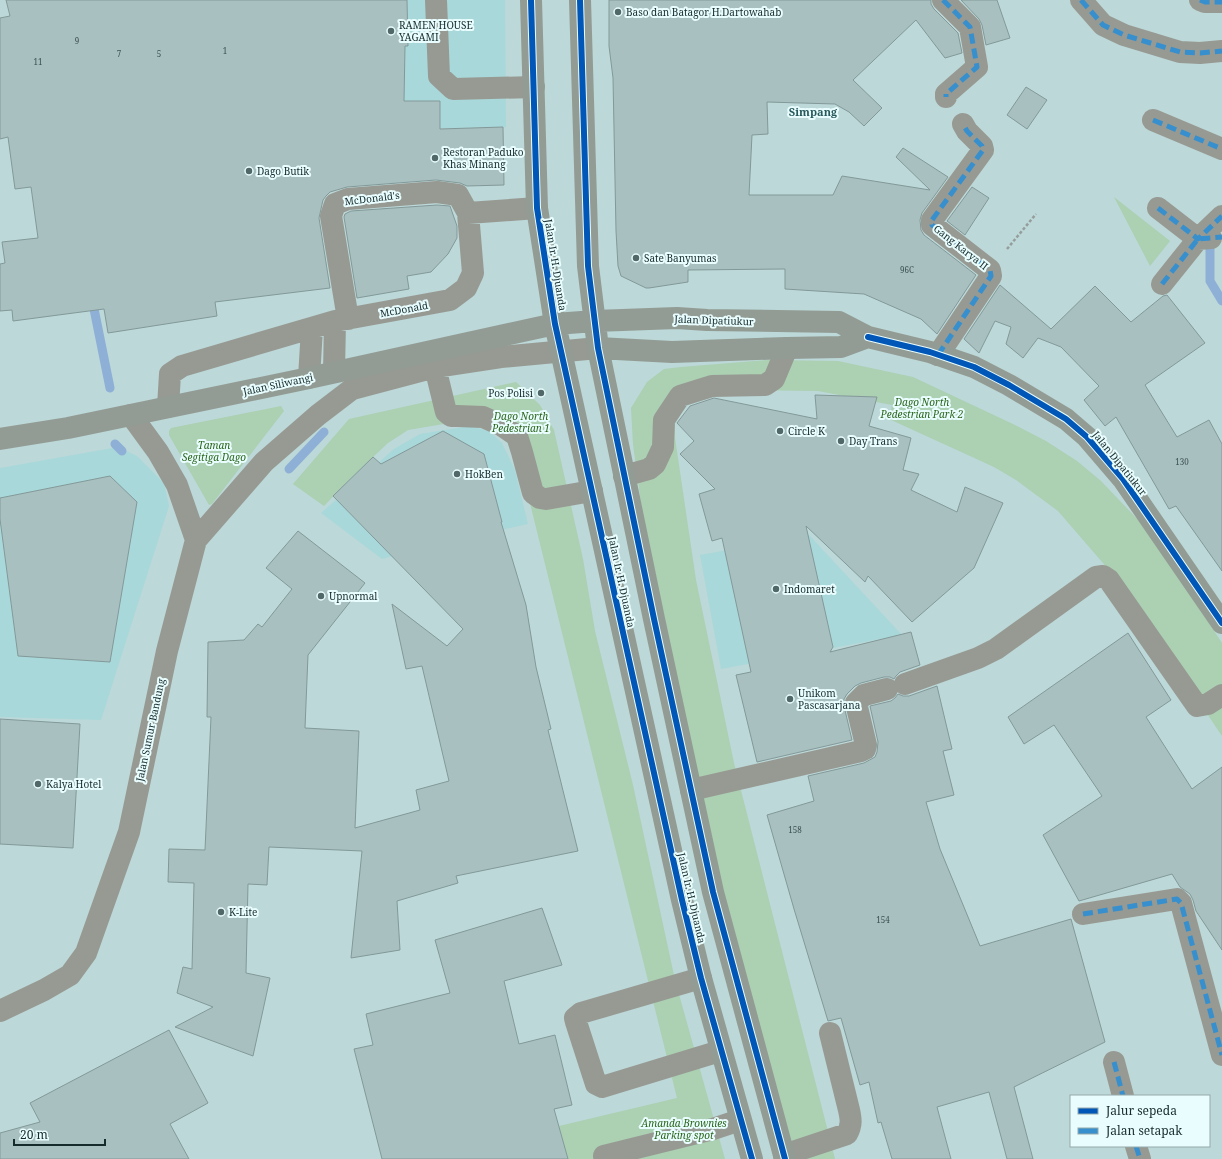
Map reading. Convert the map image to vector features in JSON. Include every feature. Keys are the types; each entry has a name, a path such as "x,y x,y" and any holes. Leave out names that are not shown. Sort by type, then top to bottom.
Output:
{"main road":[{"name":"Jalan Ir. H. Djuanda","path":"531,0 537,208 555,324 675,870 720,1051 752,1159"},
{"path":"580,0 587,246 598,348 713,892 784,1157"},
{"name":"Jalan Dipatiukur","path":"555,324 677,318 707,320 839,322 868,337 930,352 974,367 1010,385 1066,420 1087,437 1123,479 1222,623"},
{"name":"Jalan Siliwangi","path":"0,438 68,428 497,338 555,324"},
{"path":"598,348 672,352 841,347 868,337"}],"street":[{"path":"436,0 440,76 453,89 534,87"},
{"path":"943,0 970,27 977,67 946,94 946,97"},
{"path":"1081,0 1103,25 1124,35 1180,52 1200,53 1222,51"},
{"path":"1200,0 1204,2 1222,2"},
{"path":"1153,120 1222,149"},
{"name":"Gang Karya II","path":"938,355 991,276 990,270 932,225 932,220 983,150 982,146 967,131 963,124"},
{"name":"McDonald's","path":"342,320 331,216 334,204 348,199 437,192 458,195 468,213"},
{"path":"468,213 537,208"},
{"path":"1158,208 1198,239 1222,237"},
{"name":"McDonald","path":"168,407 170,374 182,366 342,320 450,300 466,288 473,274 468,213"},
{"path":"1162,284 1198,239 1222,216"},
{"path":"334,372 342,320"},
{"path":"309,378 312,328"},
{"path":"131,415 158,452 177,485 196,540 264,462 318,415 352,389 435,367 501,357 598,348"},
{"path":"624,476 649,469 654,464 663,447 664,420 680,396 712,386 765,385 774,379 787,348"},
{"path":"435,367 446,412 451,416 482,418 501,425 517,436 534,493 540,498 546,499 592,491"},
{"name":"Jalan Sumur Bandung","path":"0,1011 44,990 70,975 86,953 129,832 167,651 196,540"},
{"path":"691,790 861,751 866,745 856,703 864,695 896,686 978,658 996,649 1096,577 1103,576 1109,580 1197,706 1208,704 1222,695"},
{"path":"1083,914 1177,899 1182,903 1222,1055"},
{"path":"701,978 581,1013 575,1018 576,1022 596,1084 602,1087 720,1051"},
{"path":"784,1157 847,1134 850,1128 851,1120 849,1110 830,1033"},
{"path":"1114,1062 1123,1095"},
{"path":"604,1156 713,1129 740,1120"},
{"path":"1136,1147 1140,1159"}],"path":[{"path":"990,270 1036,214"}],"shaded area":[{"path":"364,0 505,0 506,127 364,130"},
{"path":"470,426 489,431 502,443 515,470 528,524 410,551 382,559 321,513 394,449 420,434"},
{"path":"118,447 137,456 164,483 169,506 101,720 0,717 0,468"},
{"path":"809,535 902,635 721,669 700,555"}],"green space":[{"path":"1114,197 1170,241 1150,266"},
{"name":"Dago North Pedestrian Park 2","path":"768,360 838,361 913,377 1046,441 1077,461 1101,481 1141,523 1165,556 1222,643 1222,736 1115,577 1058,511 1016,480 994,467 889,419 892,405 818,391 743,390 688,401 675,418 675,438 696,580 734,763 835,1159 792,1159 696,783 647,548 633,444 631,408 647,382 664,369"},
{"name":"Dago North Pedestrian 1","path":"516,382 540,405 554,430 583,559 595,631 633,785 675,980 725,1159 568,1159 559,1126 677,1098 524,479 510,445 493,426 473,419 408,430 388,443 324,506 293,484 349,419"},
{"name":"Taman Segitiga Dago","path":"281,406 284,411 212,504 209,505 169,435 171,428"}],"building":[{"path":"6,0 407,0 408,46 405,46 404,101 440,101 440,129 503,127 504,185 467,186 460,183 436,180 347,187 330,192 323,200 319,218 330,288 215,302 217,316 108,333 104,309 13,321 12,310 0,311 0,264 5,263 2,242 38,238 31,187 15,189 8,137 0,139 0,18 10,16"},
{"path":"609,0 931,0 931,4 934,9 958,33 962,53 945,58 916,20 853,80 882,108 864,126 849,112 835,104 767,102 768,134 752,135 749,195 833,195 842,176 930,190 896,157 903,148 948,177 922,213 920,220 921,230 924,235 976,275 937,334 921,319 864,294 785,289 785,269 688,270 688,282 649,288 621,276 618,266 616,231 613,78 609,46"},
{"path":"961,0 997,0 1010,38 986,45 982,25 979,19"},
{"path":"1026,87 1047,100 1027,129 1007,115"},
{"path":"972,187 989,198 965,235 947,221"},
{"path":"437,205 450,206 457,226 457,238 448,254 431,272 407,276 409,289 357,298 344,217 345,214 351,211"},
{"path":"1000,285 1051,329 1095,286 1131,322 1163,296 1167,295 1205,343 1145,385 1177,437 1209,420 1222,444 1222,571 1176,506 1169,509 1116,417 1105,426 1084,400 1099,386 1061,347 1038,338 1023,358 1006,344 1011,327 995,321 979,353 964,339"},
{"path":"815,395 877,397 869,426 911,438 903,470 919,474 911,490 957,512 965,487 1003,503 974,568 912,622 868,576 865,582 806,526 833,647 830,652 911,632 920,665 900,672 894,679 884,677 861,683 855,686 847,694 844,699 844,706 852,740 757,762 736,675 751,672 722,538 712,541 699,494 715,489 680,454 694,441 677,423 690,406 714,398 817,419"},
{"path":"443,431 484,454 501,522 526,605 536,667 551,729 548,730 578,851 456,876 458,883 397,901 400,950 351,958 362,851 269,847 267,885 248,884 246,973 270,978 253,1056 175,1027 213,1007 177,993 183,967 192,969 194,883 168,882 169,849 205,850 211,717 207,717 208,642 244,640 258,624 262,627 292,589 266,568 298,531 365,583 308,655 305,728 359,731 355,828 420,810 416,790 449,781 422,666 406,669 392,604 447,646 463,629 333,496 373,457 381,464"},
{"path":"110,476 137,502 110,662 18,656 0,519 0,498"},
{"path":"1128,633 1171,700 1146,717 1192,789 1222,767 1222,950 1196,911 1190,894 1180,887 1172,874 1079,901 1043,835 1102,796 1054,725 1024,744 1008,717"},
{"path":"937,686 952,749 943,751 954,795 926,802 940,849 980,946 1071,919 1105,1042 1014,1087 1033,1159 1007,1159 989,1092 937,1107 951,1159 892,1159 881,1122 878,1123 869,1082 860,1085 841,1018 828,1021 767,815 814,801 808,776 864,763 875,757 878,742 870,706 891,701 898,694 909,696"},
{"name":"Kalya Hotel","path":"0,719 80,724 73,848 0,844"},
{"path":"542,908 562,965 504,981 519,1044 555,1035 572,1105 554,1109 568,1159 382,1159 354,1049 373,1045 366,1014 450,993 435,940"},
{"path":"169,1030 208,1103 170,1124 189,1159 0,1159 0,1133 40,1122 30,1103"}],"waterway":[{"path":"1210,249 1210,281 1222,301"},
{"path":"92,299 110,388"},
{"path":"289,469 324,432"},
{"path":"115,444 122,451"}],"marked path":[{"path":"943,0 970,27 977,67 946,94 946,97"},
{"path":"1081,0 1103,25 1124,35 1180,52 1200,53 1222,51"},
{"path":"1200,0 1205,2 1222,2"},
{"path":"1153,120 1222,149"},
{"path":"938,355 991,276 990,270 932,225 932,220 983,150 982,146 967,131 963,124"},
{"path":"1158,208 1198,239 1222,216"},
{"path":"1162,284 1198,239 1222,237"},
{"path":"1083,914 1177,899 1181,903 1222,1055"},
{"path":"1114,1062 1123,1095"},
{"path":"1136,1147 1140,1159"}],"cycle path":[{"path":"531,0 537,208 555,324 682,900 701,978 752,1159"},
{"path":"580,0 588,266 598,348 654,619 713,892 785,1159"},
{"path":"868,337 930,352 974,367 1009,385 1066,419 1087,437 1123,479 1222,623"}],"place":[{"name":"Baso dan Batagor H.Dartowahab","path":"618,12"},
{"name":"RAMEN HOUSE YAGAMI","path":"391,31"},
{"name":"Restoran Paduko Khas Minang","path":"435,158"},
{"name":"Dago Butik","path":"249,171"},
{"name":"Sate Banyumas","path":"636,258"},
{"name":"Pos Polisi","path":"541,393"},
{"name":"Circle K","path":"780,431"},
{"name":"Day Trans","path":"841,441"},
{"name":"HokBen","path":"457,474"},
{"name":"Indomaret","path":"776,589"},
{"name":"Upnormal","path":"321,596"},
{"name":"Unikom Pascasarjana","path":"790,699"},
{"name":"Kalya Hotel","path":"38,784"},
{"name":"K-Lite","path":"221,912"}],"district":[{"name":"Simpang","path":"813,112"}],"park label":[{"name":"Amanda Brownies Parking spot","path":"684,1128"}]}
